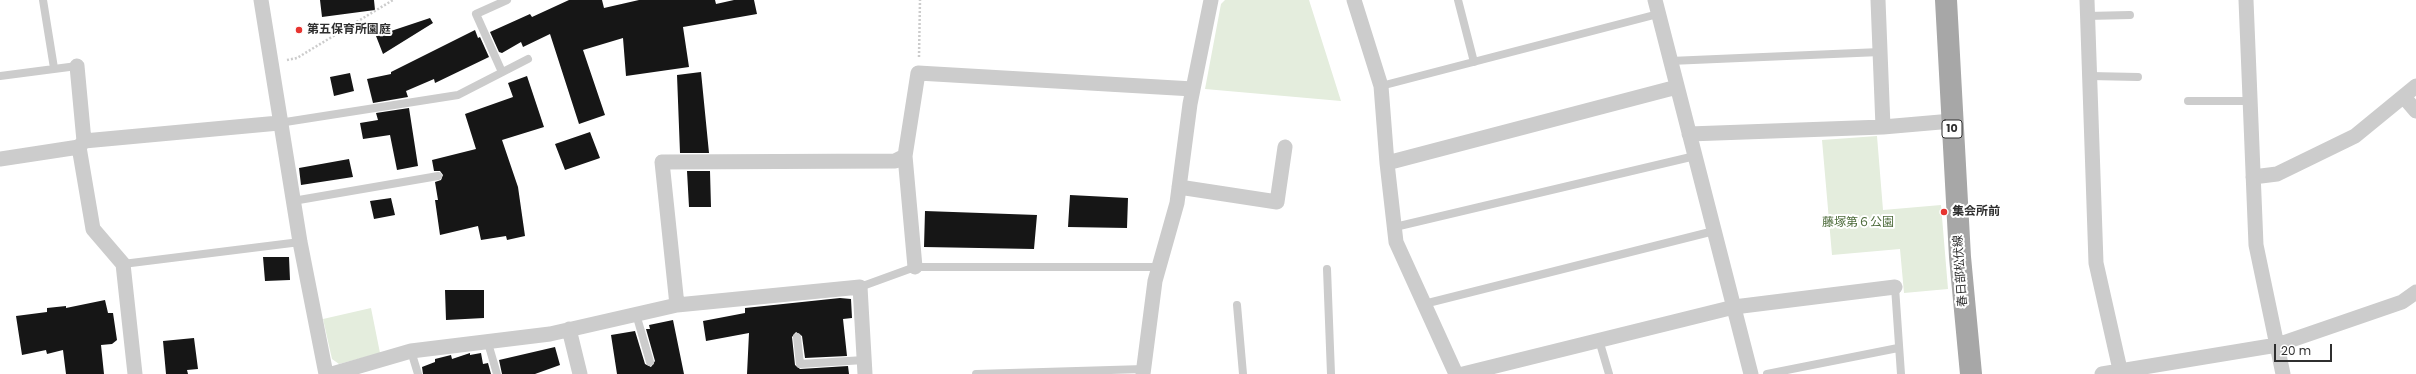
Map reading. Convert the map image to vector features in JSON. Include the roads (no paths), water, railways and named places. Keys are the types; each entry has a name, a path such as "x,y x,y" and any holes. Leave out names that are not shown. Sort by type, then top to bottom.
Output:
{"main road":[{"name":"春日部松伏線","path":"1946,0 1964,322 1971,374"}],"street":[{"path":"261,0 279,123 300,242 326,374"},
{"path":"1144,372 1155,281 1177,203 1193,89 1211,0"},
{"path":"1354,0 1381,86 1387,163 1396,242 1456,374"},
{"path":"1878,0 1884,127"},
{"path":"2087,0 2096,264 2121,372"},
{"path":"2248,1 2250,101 2256,245 2283,374"},
{"path":"1657,7 1752,374"},
{"path":"76,66 82,144 93,229 123,264 135,374"},
{"path":"915,267 905,156 918,73 1193,89"},
{"path":"2253,177 2277,174 2355,136 2416,86"},
{"path":"1387,163 1677,87"},
{"path":"2404,97 2416,111"},
{"path":"1690,134 1884,127 1952,121"},
{"path":"0,159 82,144 279,123"},
{"path":"1179,187 1277,202 1285,147"},
{"path":"678,305 662,162 895,161 905,156"},
{"path":"332,374 411,351 444,345 488,343 569,330 678,305 860,287 865,367"},
{"path":"1463,374 1734,307 1895,287"},
{"path":"2102,374 2277,345 2402,302 2416,292"},
{"path":"569,330 580,374"}],"lane":[{"path":"43,0 54,68"},
{"path":"502,72 476,14 508,0"},
{"path":"1458,0 1474,62"},
{"path":"1381,86 1474,62 1657,7"},
{"path":"2087,16 2130,15"},
{"path":"1670,60 1880,52"},
{"path":"279,123 458,95 528,59"},
{"path":"0,76 76,66"},
{"path":"2090,76 2138,77"},
{"path":"2188,100 2250,101"},
{"path":"1394,227 1695,156"},
{"path":"293,201 438,176"},
{"path":"1424,304 1714,231"},
{"path":"123,264 300,242"},
{"path":"860,287 915,267 1159,267"},
{"path":"1327,269 1331,374"},
{"path":"1895,287 1898,348 1901,374"},
{"path":"1237,305 1243,374"},
{"path":"636,314 650,362"},
{"path":"797,337 800,364 865,367"},
{"path":"1599,340 1609,374"},
{"path":"488,343 498,374"},
{"path":"1767,374 1898,348"},
{"path":"411,351 418,374"},
{"path":"976,374 1144,372"}],"place":[{"name":"第五保育所園庭","path":"299,30"},
{"name":"集会所前","path":"1944,212"}],"park label":[{"name":"藤塚第６公園","path":"1858,223"}]}
